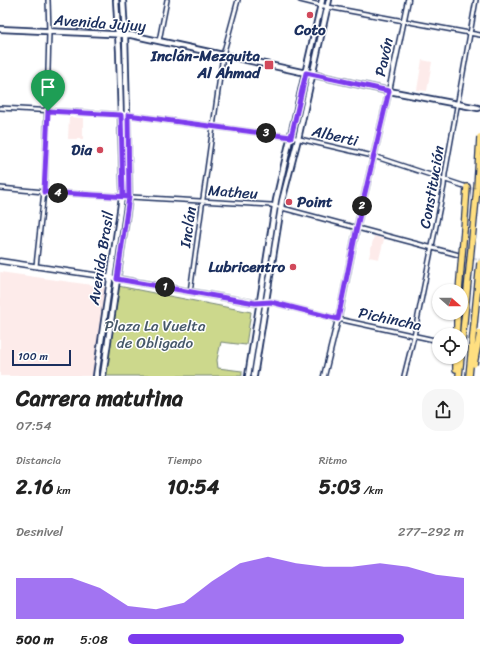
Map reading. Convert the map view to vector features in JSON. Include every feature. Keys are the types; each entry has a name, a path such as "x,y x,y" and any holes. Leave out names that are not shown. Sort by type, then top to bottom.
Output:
{"highway":[{"path":"463,328 477,188 480,137"},
{"path":"460,284 468,187"},
{"path":"470,376 480,264"},
{"path":"470,376 480,333"},
{"path":"457,364 458,376"},
{"path":"458,376 460,364"}],"main road":[{"name":"Avenida Brasil","path":"96,376 123,196 116,0"},
{"name":"Avenida Brasil","path":"103,376 129,197 128,115 123,0"},
{"path":"248,376 275,206 322,0"},
{"path":"254,376 281,207 329,0"},
{"name":"Avenida Jujuy","path":"0,29 125,34 312,75 478,108"}],"street":[{"path":"36,266 44,192 48,111 50,32 48,0"},
{"path":"159,41 167,0"},
{"name":"Inclán","path":"190,292 223,55 238,0"},
{"path":"300,0 321,6 480,35"},
{"name":"Pavón","path":"324,376 389,91 408,0"},
{"name":"Constitución","path":"404,376 414,336 432,247 476,0"},
{"name":"Alberti","path":"0,108 128,115 298,138 373,156 468,187"},
{"name":"Matheu","path":"0,188 44,192 203,200 275,206 459,255"},
{"path":"0,261 259,303 266,302"},
{"name":"Pichincha","path":"266,302 432,340"}],"shaded area":[{"path":"422,60 432,62 427,91 417,90"},
{"path":"69,117 83,118 83,139 68,139"},
{"path":"374,236 384,239 379,259 369,257"},
{"path":"0,272 106,287 93,376 0,376"}],"green space":[{"name":"Plaza La Vuelta de Obligado","path":"118,286 251,312 246,345 221,342 217,360 218,368 242,371 242,376 106,376"}],"tunnel":[{"path":"470,188 480,191"},
{"path":"461,255 480,260"}],"place":[{"name":"Coto","path":"310,15"},
{"name":"Inclán-Mezquita Al Ahmad","path":"269,65"},
{"name":"Dia","path":"100,150"},
{"name":"Point","path":"289,202"},
{"name":"Lubricentro","path":"293,267"}],"route":[{"path":"48,111 44,192 129,197 128,115 291,137 306,73 389,91 357,227 338,319 271,302 255,303 117,279 129,197 123,196 121,115 48,111"}]}
